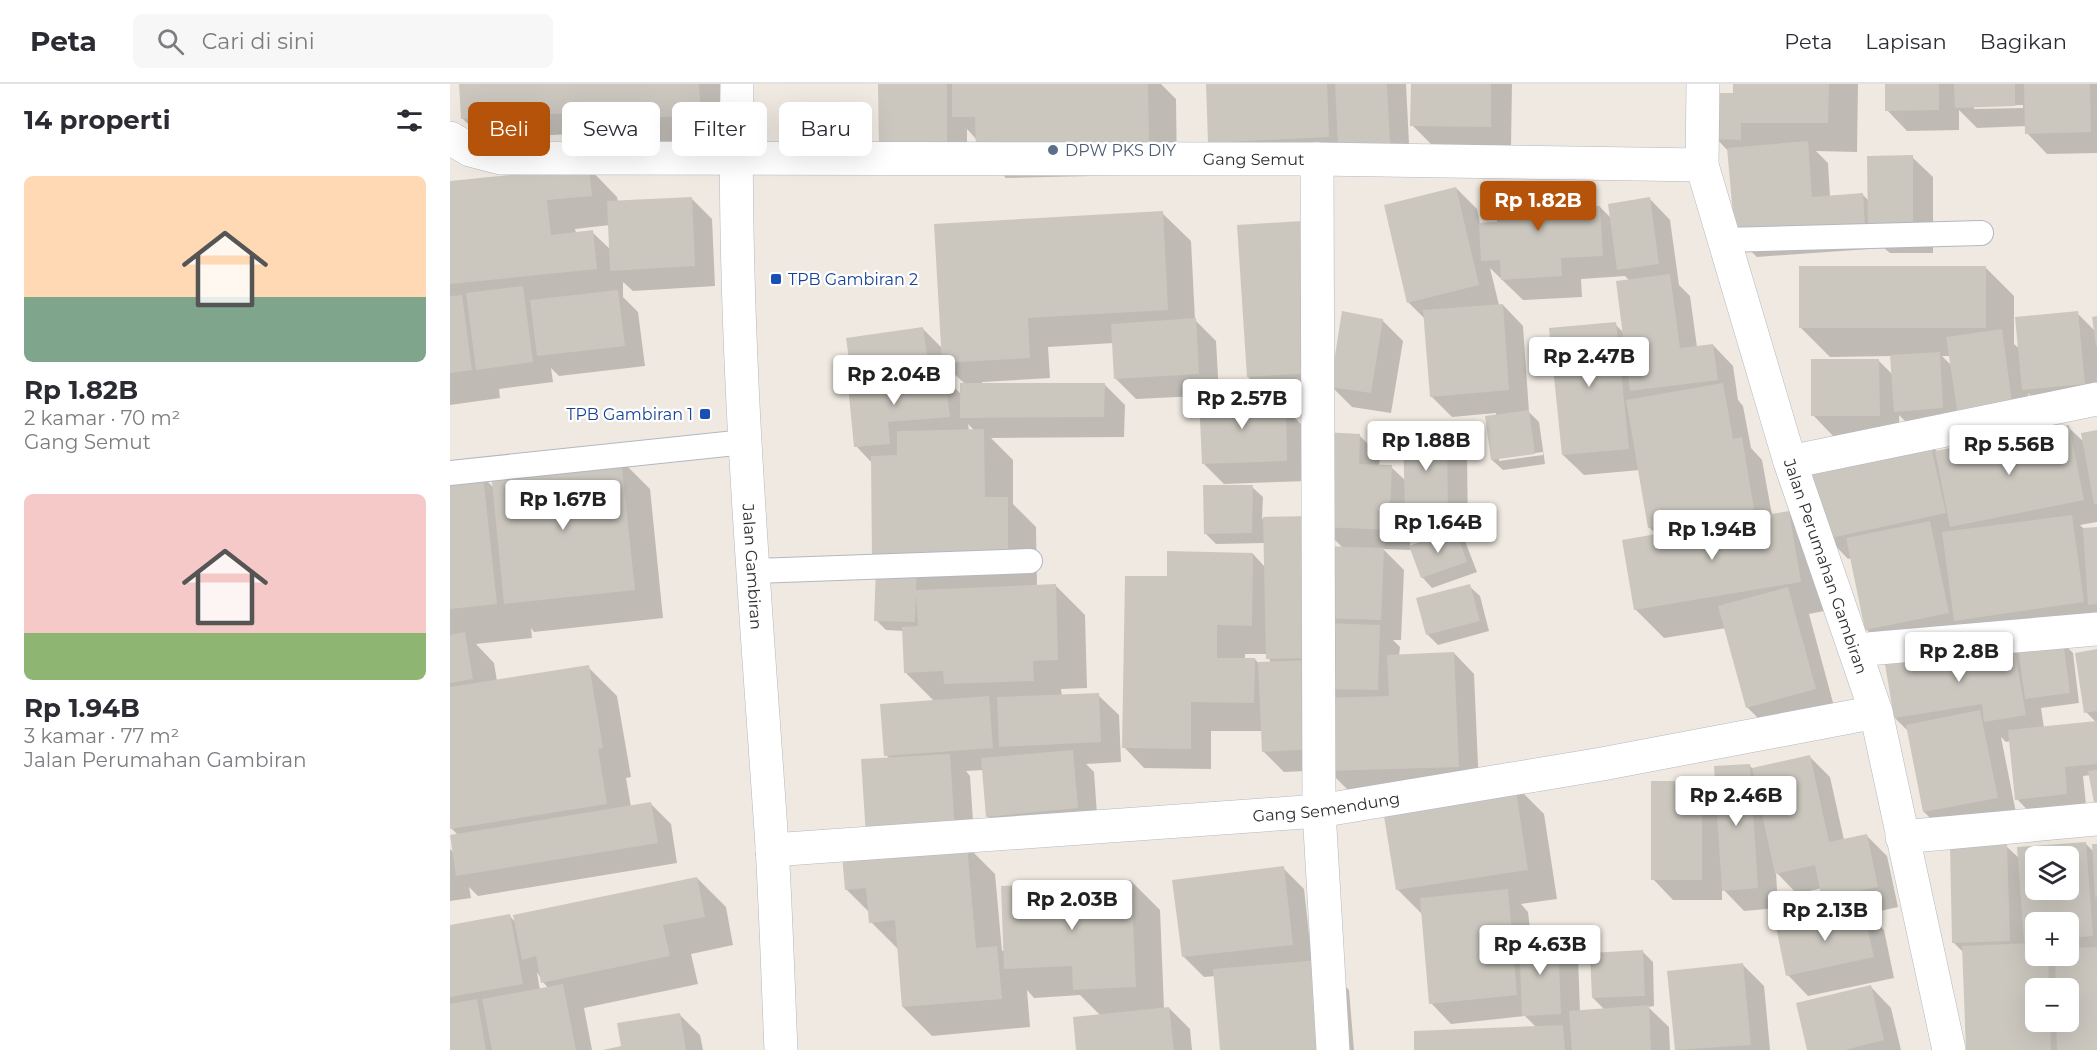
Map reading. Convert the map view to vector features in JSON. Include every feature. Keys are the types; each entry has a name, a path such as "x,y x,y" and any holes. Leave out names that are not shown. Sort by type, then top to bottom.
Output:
{"street":[{"name":"Jalan Gambiran","path":"737,84 735,157 745,442 772,850 781,1050"},
{"name":"Jalan Perumahan Gambiran","path":"1703,84 1702,165 1790,462 1876,712 1949,1050"},
{"name":"Gang Semut","path":"450,138 470,150 501,158 1317,159 1702,165"},
{"path":"1317,159 1319,811 1333,1050"},
{"path":"1790,462 2097,399"},
{"path":"1856,650 2097,629"},
{"name":"Gang Semendung","path":"772,850 1319,811 1602,764 1876,712"},
{"path":"1902,837 2097,819"}],"lane":[{"path":"1724,240 1981,232"},
{"path":"450,473 745,442"},
{"path":"753,571 1030,561"}],"building":[{"path":"459,84 699,84 700,102 672,102 672,117 660,117 660,102 562,102 562,114 550,114 550,102 468,102 468,119 461,119"},
{"path":"878,84 947,84 947,154 879,154"},
{"path":"952,84 1148,84 1149,145 976,150 975,117 952,117"},
{"path":"1206,84 1327,84 1329,137 1208,143"},
{"path":"1335,84 1387,84 1390,144 1338,146"},
{"path":"1411,84 1491,84 1491,127 1410,126"},
{"path":"1733,84 1829,84 1828,123 1741,123 1741,140 1714,139 1715,93 1733,93"},
{"path":"1885,84 1939,84 1939,110 1885,111"},
{"path":"1954,84 2015,84 2015,106 1955,108"},
{"path":"2024,84 2090,84 2091,132 2025,134"},
{"path":"1808,141 1812,197 1863,193 1865,227 1735,237 1727,148"},
{"path":"1913,155 1913,233 1868,233 1867,156"},
{"path":"589,167 592,196 547,200 551,235 593,230 597,269 450,284 450,181"},
{"path":"1556,181 1558,209 1600,206 1603,256 1561,258 1562,276 1501,280 1500,260 1481,261 1479,223 1497,222 1495,186"},
{"path":"1456,187 1479,285 1407,303 1384,205"},
{"path":"692,197 695,266 610,271 607,201"},
{"path":"1650,197 1659,264 1617,270 1608,204"},
{"path":"1163,211 1168,310 1028,318 1030,358 942,363 934,224"},
{"path":"1302,221 1311,373 1247,377 1237,225"},
{"path":"1799,266 1986,266 1986,328 1799,328"},
{"path":"1670,274 1680,348 1713,344 1718,380 1630,391 1616,281"},
{"path":"523,286 533,362 476,370 466,293"},
{"path":"618,290 625,346 537,356 530,300"},
{"path":"462,295 472,370 450,373 450,296"},
{"path":"1503,304 1509,390 1430,397 1423,310"},
{"path":"1342,311 1383,319 1371,393 1330,387"},
{"path":"2078,311 2085,384 2022,390 2015,317"},
{"path":"2097,316 2097,346 2096,346 2092,317"},
{"path":"1196,318 1199,374 1114,379 1111,324"},
{"path":"1616,322 1629,449 1562,455 1549,328"},
{"path":"923,327 929,369 852,381 846,338"},
{"path":"2002,329 2013,409 1958,416 1946,337"},
{"path":"1940,352 1943,408 1894,412 1890,355"},
{"path":"1811,359 1879,359 1880,416 1811,416"},
{"path":"945,376 950,417 888,422 890,444 854,447 848,385"},
{"path":"960,383 1105,383 1104,417 960,418"},
{"path":"1723,383 1733,439 1742,437 1754,509 1648,528 1626,400"},
{"path":"1261,395 1261,407 1286,406 1287,461 1202,464 1199,397"},
{"path":"1529,410 1535,454 1491,460 1485,416"},
{"path":"2069,425 2084,500 1950,527 1935,451"},
{"path":"984,429 985,497 1008,497 1008,559 872,561 871,456 897,455 897,431"},
{"path":"2097,430 2097,504 2094,504 2081,433"},
{"path":"1324,432 1360,434 1359,464 1392,465 1389,530 1321,527"},
{"path":"1447,432 1448,512 1405,512 1403,434"},
{"path":"1930,442 1946,513 1826,539 1811,468"},
{"path":"621,458 635,590 504,604 491,472"},
{"path":"483,475 497,604 450,609 450,479"},
{"path":"1203,485 1253,485 1252,533 1204,534"},
{"path":"1789,511 1801,582 1634,610 1622,540"},
{"path":"2072,515 2084,602 1954,621 1942,532"},
{"path":"1310,516 1312,658 1266,659 1263,517"},
{"path":"1930,521 1949,613 1865,630 1846,538"},
{"path":"2097,527 2097,604 2088,605 2083,528"},
{"path":"1455,529 1467,562 1421,578 1409,546"},
{"path":"1322,546 1384,548 1381,620 1319,618"},
{"path":"1167,551 1253,553 1252,626 1217,625 1217,658 1255,658 1254,703 1191,702 1191,749 1122,748 1125,576 1167,576"},
{"path":"876,568 917,570 916,590 1056,584 1058,660 1033,661 1034,681 944,684 943,671 904,673 902,627 918,626 916,593 915,622 874,621"},
{"path":"1470,584 1480,621 1426,635 1416,598"},
{"path":"1788,587 1816,689 1746,708 1718,606"},
{"path":"1323,623 1380,625 1378,690 1321,689"},
{"path":"465,632 473,679 450,683 450,635"},
{"path":"2063,641 2070,693 2025,699 2018,647"},
{"path":"2013,642 2026,715 1984,722 1982,704 1894,718 1885,664"},
{"path":"2097,649 2097,711 2084,713 2075,653"},
{"path":"1454,652 1459,767 1327,771 1323,698 1389,696 1387,655"},
{"path":"1311,660 1314,749 1262,752 1258,662"},
{"path":"589,665 603,748 598,749 607,804 450,829 450,687"},
{"path":"1099,693 1101,742 999,747 997,697"},
{"path":"989,696 993,748 884,756 880,704"},
{"path":"1980,710 1998,798 1923,812 1906,725"},
{"path":"2097,721 2097,764 2065,767 2067,794 2015,800 2008,730"},
{"path":"1073,750 1078,808 986,817 981,758"},
{"path":"950,754 955,831 866,836 861,759"},
{"path":"1810,755 1829,842 1867,834 1878,887 1822,899 1815,865 1775,874 1752,768"},
{"path":"1750,764 1758,888 1722,891 1714,766"},
{"path":"2097,770 2097,808 2095,808 2088,771"},
{"path":"1651,781 1702,781 1702,880 1651,880"},
{"path":"1515,784 1528,870 1396,890 1382,804"},
{"path":"651,802 658,843 456,876 450,835"},
{"path":"2086,842 2093,936 2079,937 2079,912 2025,912 2024,942 2017,847 2025,846 2025,900 2079,900 2079,846 2031,846"},
{"path":"967,844 976,948 997,946 1002,999 902,1007 895,920 869,923 866,888 845,890 842,855"},
{"path":"2007,844 2010,941 1952,943 1950,846"},
{"path":"2092,844 2097,844 2097,897 2095,897"},
{"path":"1284,866 1293,945 1182,957 1172,880"},
{"path":"697,877 705,917 663,925 670,956 541,983 536,956 522,960 513,915"},
{"path":"1131,880 1136,987 1073,990 1072,966 1004,969 1001,886"},
{"path":"1508,889 1517,995 1429,1004 1420,898"},
{"path":"1863,908 1874,957 1786,976 1776,927"},
{"path":"510,914 523,984 450,997 450,925"},
{"path":"1558,935 1561,1014 1522,1016 1519,937"},
{"path":"2025,943 2025,966 2048,966 2049,978 2025,978 2025,1032 2050,1032 2051,1050 1966,1050 1962,946"},
{"path":"2097,947 2097,1050 2057,1050 2056,1032 2079,1032 2079,978 2056,978 2055,966 2079,966 2079,948"},
{"path":"1643,950 1645,996 1592,998 1590,953"},
{"path":"1320,960 1329,1050 1220,1050 1213,969"},
{"path":"1743,963 1751,1045 1675,1050 1667,971"},
{"path":"563,984 576,1050 492,1050 482,999"},
{"path":"1871,985 1884,1040 1845,1050 1807,1050 1796,1003"},
{"path":"477,999 486,1050 450,1050 450,1004"},
{"path":"1649,1005 1651,1050 1572,1050 1569,1011"},
{"path":"1169,1007 1174,1050 1076,1050 1073,1017"},
{"path":"680,1013 686,1050 603,1050 621,1046 617,1023"},
{"path":"1563,1025 1565,1050 1414,1050 1414,1031"}],"place":[{"name":"DPW PKS DIY","path":"1053,150"},
{"name":"TPB Gambiran 2","path":"776,279"},
{"name":"TPB Gambiran 1","path":"705,414"}]}
